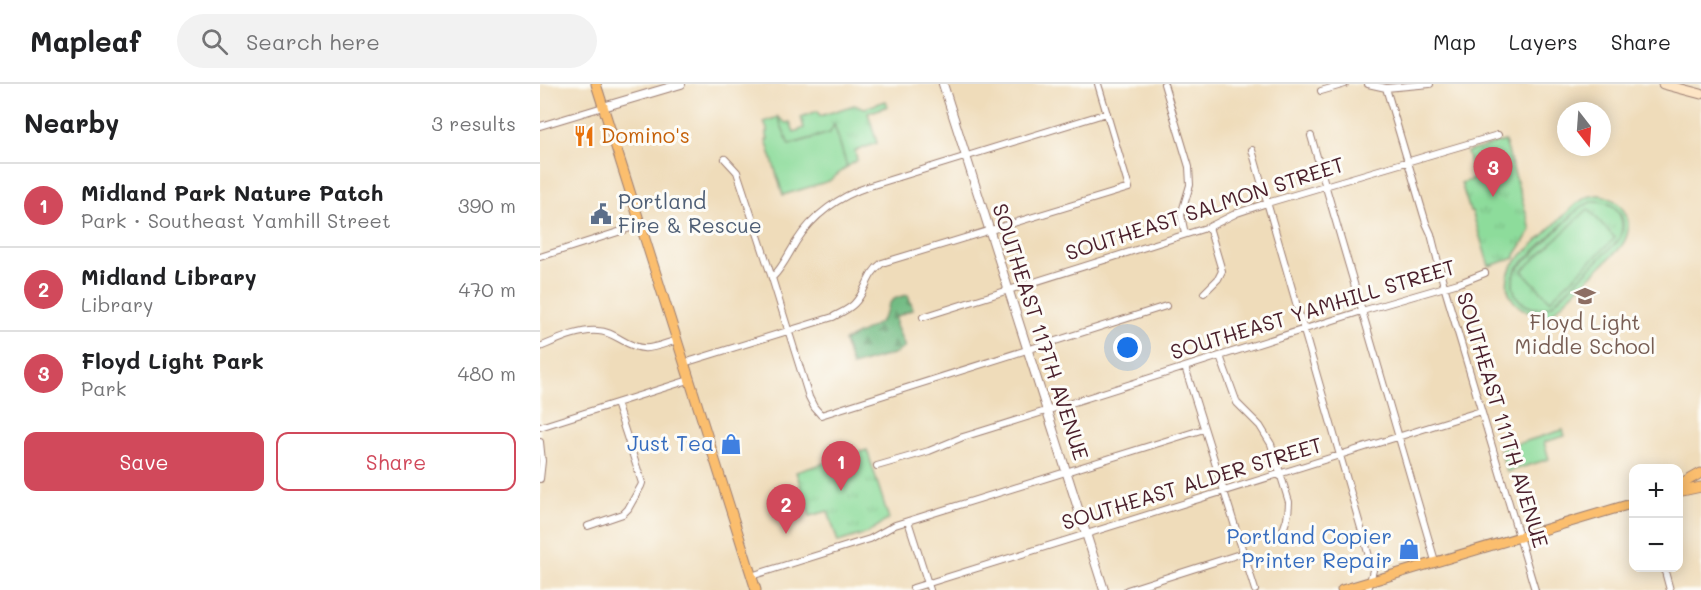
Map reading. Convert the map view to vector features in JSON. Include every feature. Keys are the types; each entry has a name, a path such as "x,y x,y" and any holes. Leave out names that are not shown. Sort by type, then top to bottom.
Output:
{"main road":[{"path":"596,84 756,590"},
{"path":"1663,84 1701,94"},
{"path":"1683,483 1701,473"},
{"path":"1683,491 1701,487"},
{"path":"1342,590 1369,586 1435,561 1629,504"}],"street":[{"path":"540,126 681,84"},
{"name":"SOUTHEAST 117TH AVENUE","path":"943,84 1104,590"},
{"path":"684,363 844,312 860,297 872,272 882,263 1129,188 1098,84"},
{"path":"1164,84 1189,167 1190,185 1181,215 1185,234"},
{"path":"1321,91 1345,84"},
{"path":"1368,84 1386,88 1430,84"},
{"name":"SOUTHEAST 111TH AVENUE","path":"1386,88 1535,590"},
{"path":"772,278 781,270 803,231 823,211 855,192 1107,113"},
{"name":"SOUTHEAST SALMON STREET","path":"923,316 1209,227 1237,213 1267,203 1498,135"},
{"path":"1311,136 1435,561"},
{"path":"1252,150 1373,570 1369,586"},
{"path":"725,159 737,172 809,397 821,415 1166,306"},
{"path":"540,257 640,225"},
{"path":"1204,293 1218,279 1222,271 1209,227"},
{"name":"SOUTHEAST YAMHILL STREET","path":"877,466 1485,273"},
{"path":"540,346 593,330 605,332 639,349 677,340"},
{"path":"1220,356 1237,403 1267,434 1281,473 1288,494 1289,511 1280,536"},
{"path":"1185,367 1255,590"},
{"path":"540,427 689,380"},
{"path":"588,526 626,512 642,483 616,403"},
{"name":"SOUTHEAST ALDER STREET","path":"914,588 929,587 1086,534 1481,411"},
{"path":"751,576 860,543 889,527 1204,429"},
{"path":"540,442 542,461 540,479"},
{"path":"908,521 929,587"},
{"path":"1127,590 1243,553"},
{"path":"1665,572 1670,590"}],"green space":[{"path":"886,101 888,106 868,113 877,143 855,151 857,160 847,167 834,125 830,133 788,145 778,117 786,123 790,122 794,132 804,128 801,117 818,111 820,116 854,105 865,108"},
{"path":"778,117 789,145 830,133 834,124 847,167 829,181 783,195 766,140 768,139 766,132 768,132 764,122"},
{"path":"1505,141 1531,230 1515,258 1489,266 1461,183 1474,179 1467,152"},
{"path":"1598,195 1608,197 1622,208 1628,223 1625,241 1544,321 1540,317 1543,314 1523,309 1511,297 1508,289 1510,271 1515,262 1577,203 1587,197","holes":["1593,201 1615,208 1622,219 1623,226 1618,241 1552,305 1534,308 1520,301 1513,287 1516,269 1579,208"]},
{"path":"1597,200 1611,205 1620,214 1622,227 1618,241 1552,305 1543,308 1526,306 1520,301 1513,287 1516,270 1582,206"},
{"path":"1588,209 1615,238 1550,300 1522,271"},
{"path":"908,295 913,309 896,317 896,325 905,347 896,353 852,366 844,341 878,323 885,315 890,303 899,297"},
{"path":"1563,430 1565,436 1544,442 1549,459 1507,472 1500,449"},
{"path":"867,450 889,519 867,533 838,542 828,511 810,516 796,472"}],"place":[{"name":"Domino's","path":"584,136"},
{"name":"Floyd Light Park","path":"1493,197"},
{"name":"Portland Fire & Rescue","path":"601,214"},
{"name":"Floyd Light Middle School","path":"1585,296"},
{"name":"Just Tea","path":"731,444"},
{"name":"Midland Park Nature Patch","path":"841,491"},
{"name":"Midland Library","path":"786,534"},
{"name":"Portland Copier Printer Repair","path":"1409,549"}]}
